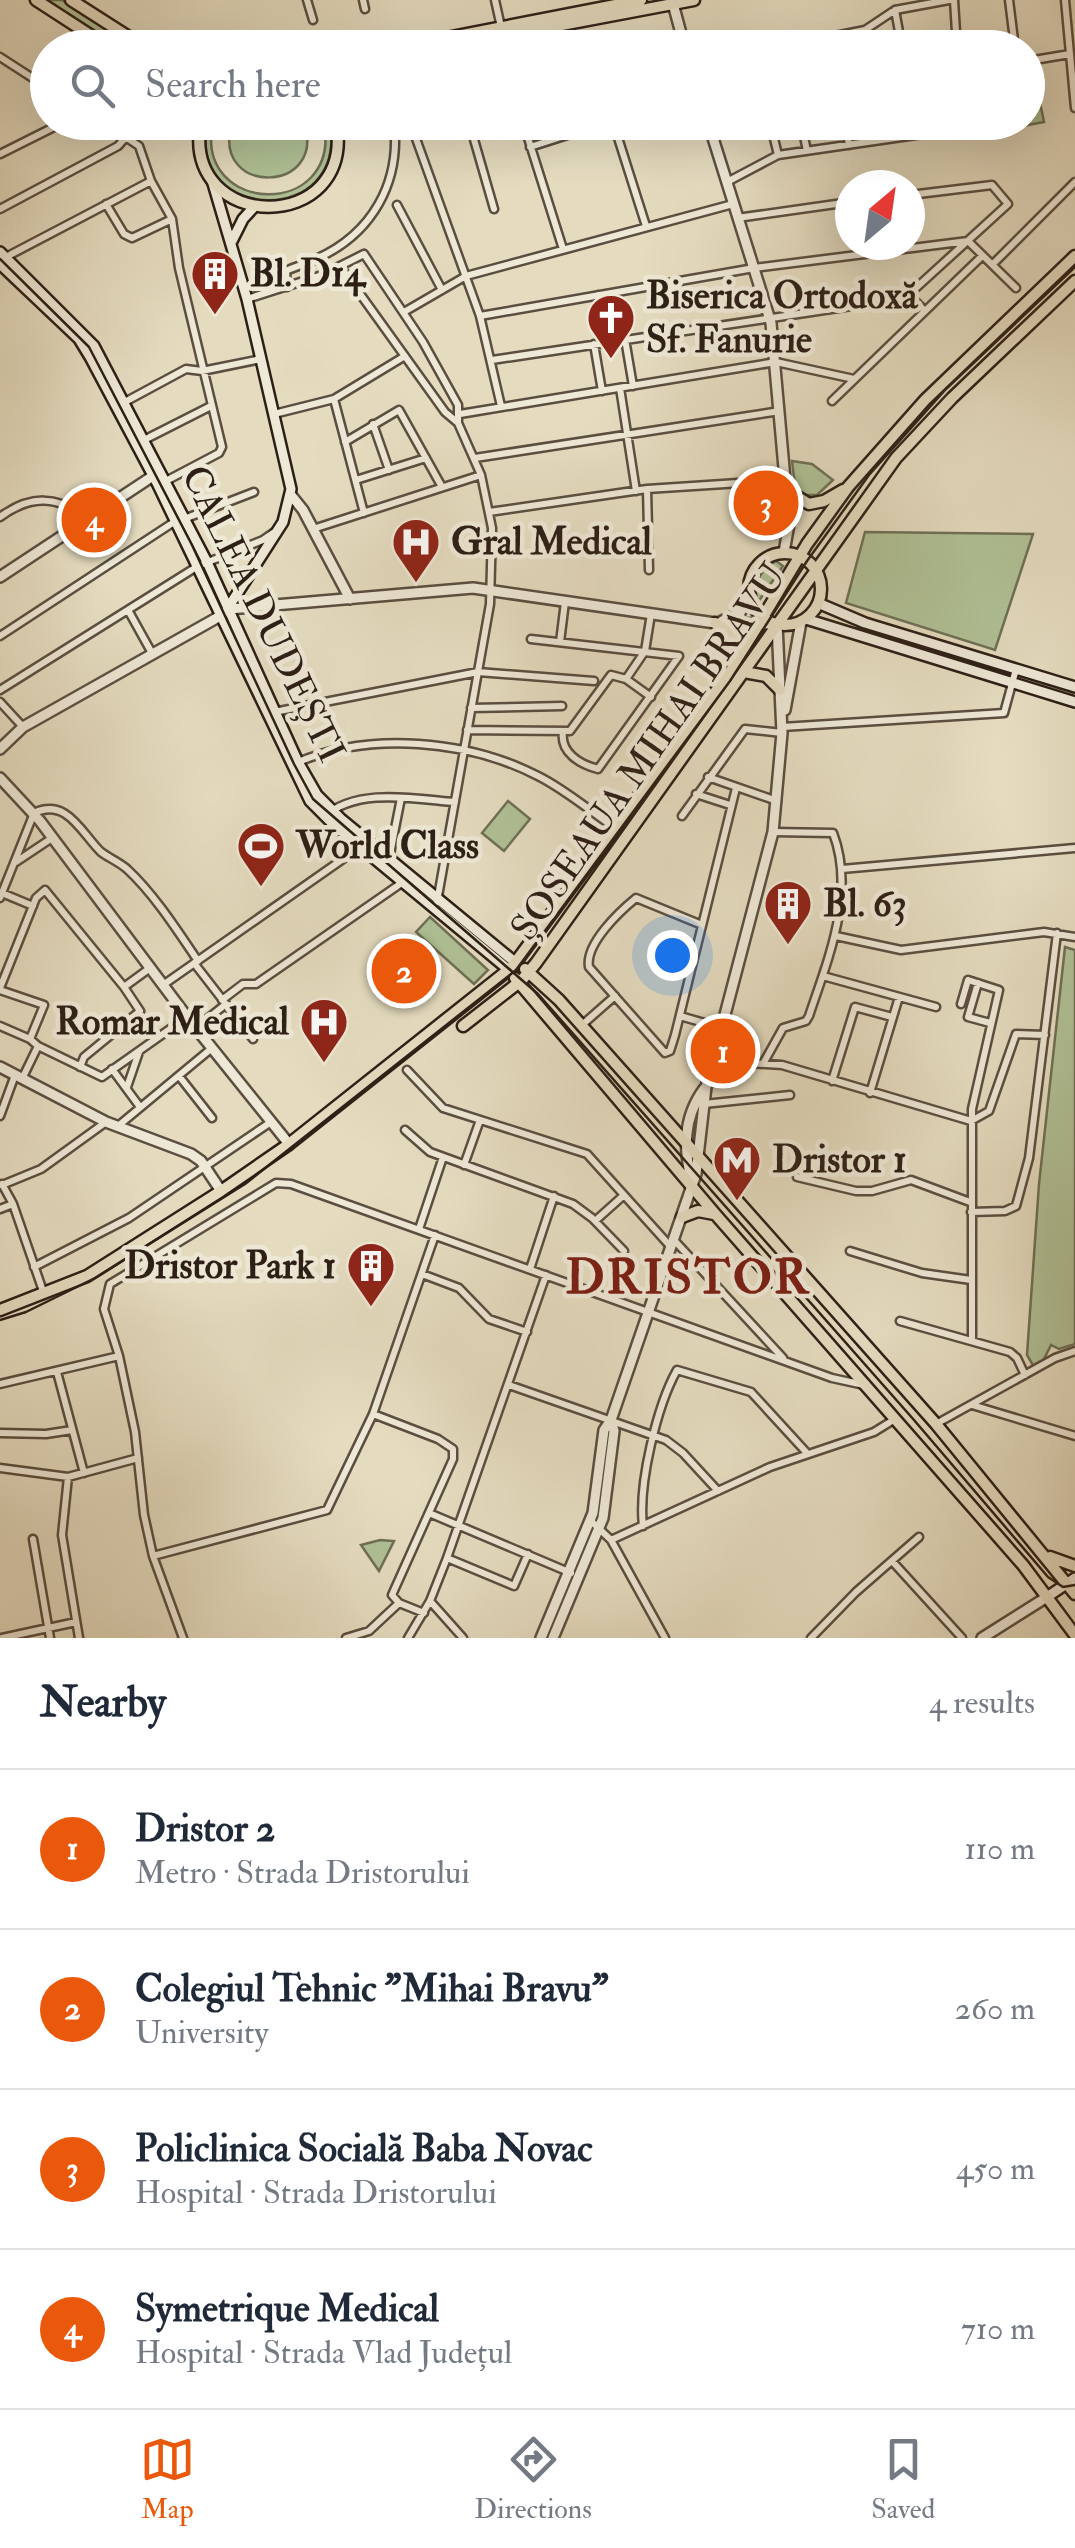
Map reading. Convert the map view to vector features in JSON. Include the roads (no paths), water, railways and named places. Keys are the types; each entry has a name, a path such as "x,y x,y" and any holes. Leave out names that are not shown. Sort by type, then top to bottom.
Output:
{"main road":[{"path":"36,0 82,30"},
{"path":"72,0 118,30"},
{"path":"527,30 640,0"},
{"path":"535,30 694,0"},
{"path":"200,140 200,150 211,178 229,196 254,207 289,206 318,188 336,156 336,140"},
{"name":"ȘOSEAUA MIHAI BRAVU","path":"0,1310 103,1268 221,1192 289,1144 512,966 740,654 800,555 848,487 925,400 1075,256"},
{"name":"ȘOSEAUA MIHAI BRAVU","path":"463,1026 529,972 908,444 1075,281"},
{"path":"785,485 809,504 824,501 848,487"},
{"path":"784,552 800,555 816,570 820,585 818,604 804,621 777,624 760,620 749,590 751,576 768,556 784,552"},
{"path":"715,623 737,637 740,654"},
{"path":"744,672 766,676 780,690"},
{"path":"531,944 543,953"},
{"path":"512,966 529,972 582,1025 936,1424 1073,1587"},
{"path":"512,966 519,982 716,1215 896,1418 1047,1597 1075,1636"},
{"path":"490,985 500,997"},
{"path":"536,1002 550,990"},
{"path":"682,1217 698,1211 716,1215"},
{"path":"1042,1550 1060,1563 1075,1566"}],"street":[{"path":"307,0 313,20"},
{"path":"495,0 500,30"},
{"path":"864,30 895,10 951,0 955,30"},
{"path":"1009,0 1013,30"},
{"path":"1065,0 1075,108"},
{"path":"672,2 681,30"},
{"path":"895,10 899,30"},
{"path":"1045,58 1070,54"},
{"path":"0,57 30,76"},
{"path":"0,154 30,139"},
{"path":"0,209 123,140"},
{"path":"0,577 87,518 221,450 172,219 151,181 139,146 131,140"},
{"path":"287,286 286,271 318,259 369,222 387,190 394,140"},
{"path":"417,140 480,316 502,406"},
{"path":"475,140 494,209"},
{"path":"528,140 563,249"},
{"path":"530,146 550,140"},
{"path":"616,140 646,226"},
{"path":"713,140 770,318 789,524 784,552"},
{"path":"774,140 778,155"},
{"path":"805,140 807,151"},
{"path":"849,140 850,145"},
{"path":"726,182 778,155 881,140"},
{"path":"211,178 232,241 262,359 289,470 291,496 278,529 226,612"},
{"path":"1,258 151,181"},
{"path":"993,264 1075,182"},
{"path":"492,360 910,296 1008,204 994,186 925,193"},
{"path":"106,204 124,234 132,238 172,219"},
{"path":"404,312 466,276 732,204"},
{"path":"737,218 835,204"},
{"path":"398,206 442,290"},
{"path":"232,241 241,221 254,207"},
{"path":"480,316 754,268 968,241"},
{"path":"968,241 1016,288"},
{"path":"247,300 340,266 362,253 433,358 458,404 458,423"},
{"path":"832,401 982,256"},
{"name":"CALEA DUDEȘTI","path":"1,258 81,341 121,404 203,564 294,764 328,814 512,966"},
{"path":"340,266 445,412 458,423 475,458 490,512 492,589 435,904"},
{"path":"598,295 604,342"},
{"path":"910,296 925,311"},
{"path":"624,340 633,386"},
{"path":"594,344 602,391"},
{"path":"274,414 334,399 405,356"},
{"path":"121,404 186,368 202,372 262,359"},
{"path":"460,414 776,362 854,379"},
{"path":"620,388 636,491"},
{"path":"334,399 364,513"},
{"path":"140,441 210,406"},
{"path":"345,442 399,410 442,488"},
{"path":"475,458 780,411"},
{"path":"373,424 388,470"},
{"path":"355,480 426,458"},
{"path":"313,529 481,475"},
{"path":"490,512 636,491 785,485"},
{"path":"648,490 650,570"},
{"path":"0,636 181,519 254,492"},
{"path":"291,496 306,515 350,599"},
{"path":"0,517 16,505 39,499 65,505 87,518"},
{"path":"287,512 306,515"},
{"path":"0,690 203,564 263,540 278,529"},
{"path":"236,552 248,551 260,558"},
{"path":"0,749 23,727 226,612 463,588 715,623 760,620"},
{"path":"715,623 740,612 749,590"},
{"path":"560,642 565,602"},
{"path":"818,604 1075,687"},
{"path":"128,610 154,655"},
{"path":"626,679 645,651 650,614"},
{"path":"782,730 804,621 1075,702"},
{"path":"552,1638 595,1525 604,1430 611,1420 692,1187 706,1088 773,832 782,730 777,624"},
{"path":"531,639 679,658 598,769 564,750 561,744 567,731 611,675 626,679 650,697"},
{"path":"682,816 746,729 782,730 1004,713 1016,669"},
{"path":"272,713 478,672 594,681"},
{"path":"0,702 23,727"},
{"path":"471,708 562,706"},
{"path":"467,730 567,731"},
{"path":"294,764 377,745 416,744 463,752 539,777 615,828"},
{"path":"708,777 777,801"},
{"path":"0,778 34,814 187,1017 289,1144"},
{"path":"702,925 641,898 631,902 588,956 589,967 665,1053 672,1047 736,788"},
{"path":"696,794 730,806"},
{"path":"328,814 344,803 401,798 455,802"},
{"path":"389,859 401,798"},
{"path":"34,814 52,810 82,826 101,851 130,872 253,1039"},
{"path":"32,906 1,896 34,814"},
{"path":"764,1062 784,1028 808,1018 836,936 842,869 833,834 773,832"},
{"path":"15,863 52,838"},
{"path":"163,985 364,844"},
{"name":"CALEA DUDEȘTI","path":"364,844 389,859 406,879"},
{"path":"842,869 1075,848"},
{"path":"196,1028 243,984 256,984 406,879"},
{"path":"30,1040 44,1005 0,989 32,906 39,894 48,892 140,1011 84,1057 80,1067"},
{"path":"836,936 902,950 1032,934 1058,933 1075,938"},
{"path":"970,1212 1005,1212 1016,1206 1029,1158 1058,933"},
{"path":"124,987 150,968"},
{"path":"822,976 936,1007"},
{"path":"960,1004 968,980 1000,992 983,1052 971,1120 972,1341"},
{"path":"978,984 968,1017 990,1023"},
{"path":"582,1025 615,996"},
{"path":"870,1092 899,997"},
{"path":"832,1081 855,1007 892,1018"},
{"path":"680,1016 722,1028"},
{"path":"0,1026 98,1076 187,1017"},
{"path":"713,1061 764,1062 971,1120 989,1111 1006,1057 1019,1032 1045,1035"},
{"path":"0,1116 38,1046"},
{"path":"44,1295 13,1204 1,1184 42,1169 140,1107 212,1048"},
{"path":"126,1088 140,1050"},
{"path":"0,1066 112,1125 192,1154 221,1192"},
{"path":"112,1070 140,1107"},
{"path":"407,1070 439,1106 583,1152 784,1359"},
{"path":"179,1076 212,1118"},
{"path":"692,1187 685,1143 689,1120 706,1088"},
{"path":"704,1104 790,1095"},
{"path":"464,1165 480,1120"},
{"path":"34,1267 108,1230 272,1122"},
{"path":"404,1130 420,1146 444,1158 584,1210 624,1251"},
{"path":"419,1229 444,1158"},
{"path":"797,1176 856,1191 872,1191 911,1180 970,1202"},
{"path":"183,1638 153,1556 119,1356 104,1309 110,1284 276,1182 436,1234 832,1378 867,1386"},
{"path":"595,1221 624,1194"},
{"path":"530,1268 554,1196"},
{"path":"0,1209 13,1204"},
{"path":"153,1556 324,1512 373,1414 436,1234"},
{"path":"850,1251 922,1273 971,1280"},
{"path":"422,1274 460,1288 489,1319 527,1332"},
{"path":"408,1638 430,1601 448,1558 546,1274"},
{"path":"900,1321 1014,1354 1025,1375"},
{"path":"936,1424 1075,1351"},
{"path":"0,1384 119,1356"},
{"path":"644,1526 642,1493 654,1436 677,1370 751,1392 806,1452"},
{"path":"57,1372 84,1473"},
{"path":"509,1385 675,1446 718,1491"},
{"path":"972,1404 1075,1436"},
{"path":"373,1414 438,1439 453,1449 453,1458 392,1595 399,1604 424,1613"},
{"path":"611,1540 806,1452 874,1432 896,1418"},
{"path":"0,1434 72,1430"},
{"path":"0,1468 68,1477 138,1458"},
{"path":"68,1477 62,1535 79,1638"},
{"path":"429,1512 574,1574"},
{"path":"595,1525 611,1540 665,1638"},
{"path":"811,1638 919,1537"},
{"path":"33,1539 50,1638"},
{"path":"448,1558 514,1586 528,1554"},
{"path":"892,1561 962,1638"},
{"path":"540,1638 574,1574"},
{"path":"982,1638 1047,1597 1073,1587"},
{"path":"430,1601 463,1638"},
{"path":"346,1638 369,1631 399,1604"},
{"path":"2,1638 76,1622"}],"tram line":[{"path":"0,259 89,347 192,545 313,799 538,994 1048,1577 1063,1587 1075,1585"},
{"path":"0,1320 26,1312 95,1278 245,1184 516,970 730,681 807,561 869,475 946,389 1075,267"}],"place":[{"name":"Bl. D14","path":"215,316"},
{"name":"Biserica Ortodoxă Sf. Fanurie","path":"611,360"},
{"name":"Policlinica Socială Baba Novac","path":"766,503"},
{"name":"Symetrique Medical","path":"94,520"},
{"name":"Gral Medical","path":"416,584"},
{"name":"World Class","path":"261,888"},
{"name":"Bl. 63","path":"788,946"},
{"name":"Colegiul Tehnic \"Mihai Bravu\"","path":"404,971"},
{"name":"Dristor 2","path":"723,1051"},
{"name":"Romar Medical","path":"324,1064"},
{"name":"Dristor 1","path":"737,1202"},
{"name":"Dristor Park 1","path":"371,1308"}],"district":[{"name":"DRISTOR","path":"688,1278"}]}
